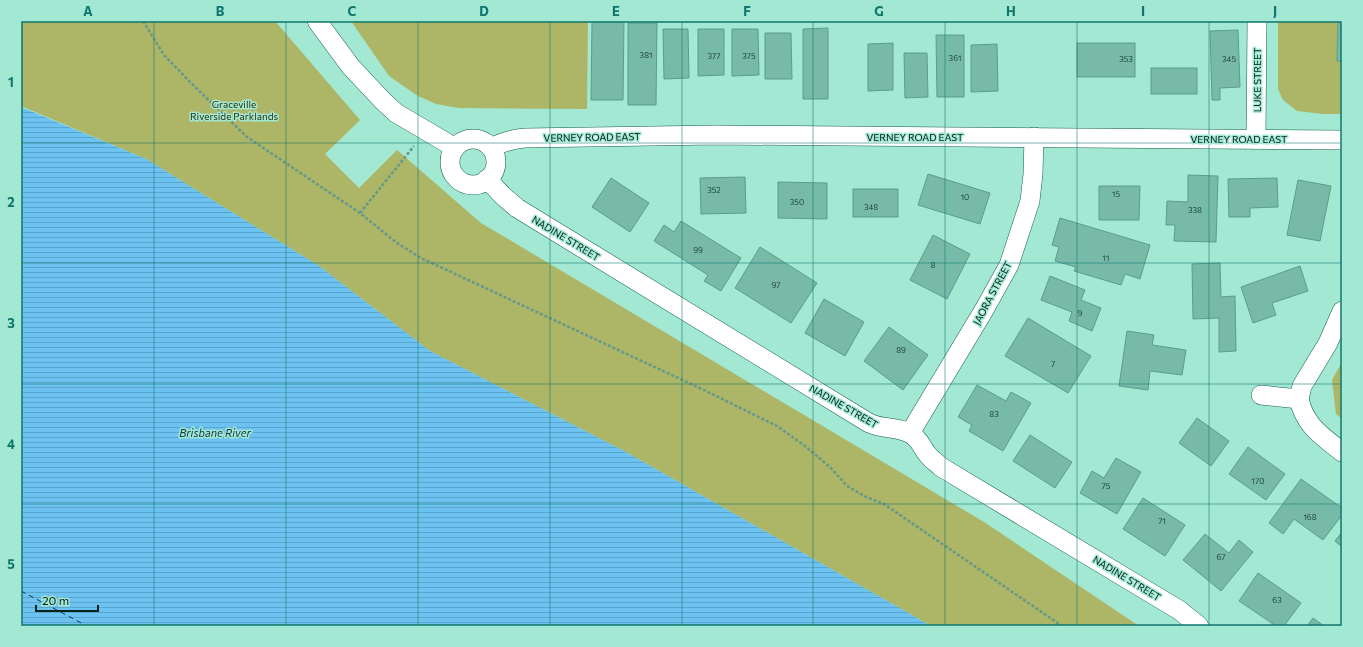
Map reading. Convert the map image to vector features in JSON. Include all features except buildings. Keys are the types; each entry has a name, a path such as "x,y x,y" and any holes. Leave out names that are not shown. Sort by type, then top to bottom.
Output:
{"street":[{"path":"317,21 351,67 396,113 455,148"},
{"name":"LUKE STREET","path":"1256,139 1257,21"},
{"name":"VERNEY ROAD EAST","path":"491,148 499,143 510,140 539,137 716,135 1342,140"},
{"name":"JAORA STREET","path":"910,434 1009,265 1030,201 1033,174 1034,137"},
{"path":"466,140 480,140 486,143 491,148 496,161 492,174 481,183 466,184 460,180 451,169 451,155 455,148 466,140"},
{"name":"NADINE STREET","path":"487,179 517,208 869,423 881,428 899,430 910,434 918,440 928,456 941,466 1179,610 1199,626"},
{"path":"1342,311 1328,343 1302,386 1299,399 1303,413 1311,426 1342,452"},
{"path":"1260,395 1299,399"}],"path":[{"path":"143,21 164,55 247,137 360,213 397,243 421,258 706,391 777,426 805,446 826,464 846,486 866,497 884,504 1062,626"},
{"path":"360,213 415,144"}],"green space":[{"name":"Graceville Riverside Parklands","path":"21,21 275,21 360,120 325,154 359,188 397,150 481,223 984,522 1139,626 931,626 626,452 430,351 319,266 146,159 21,106"},
{"path":"351,21 588,21 587,109 459,108 436,104 418,96 389,76"},
{"path":"1278,21 1342,21 1342,114 1323,114 1297,111 1283,100 1278,89"},
{"path":"1342,362 1342,419 1336,414 1332,380"}],"water":[{"name":"Brisbane River","path":"21,107 146,159 319,266 430,351 626,452 931,626 21,626"}],"ferry route":[{"path":"21,591 87,626"}]}
